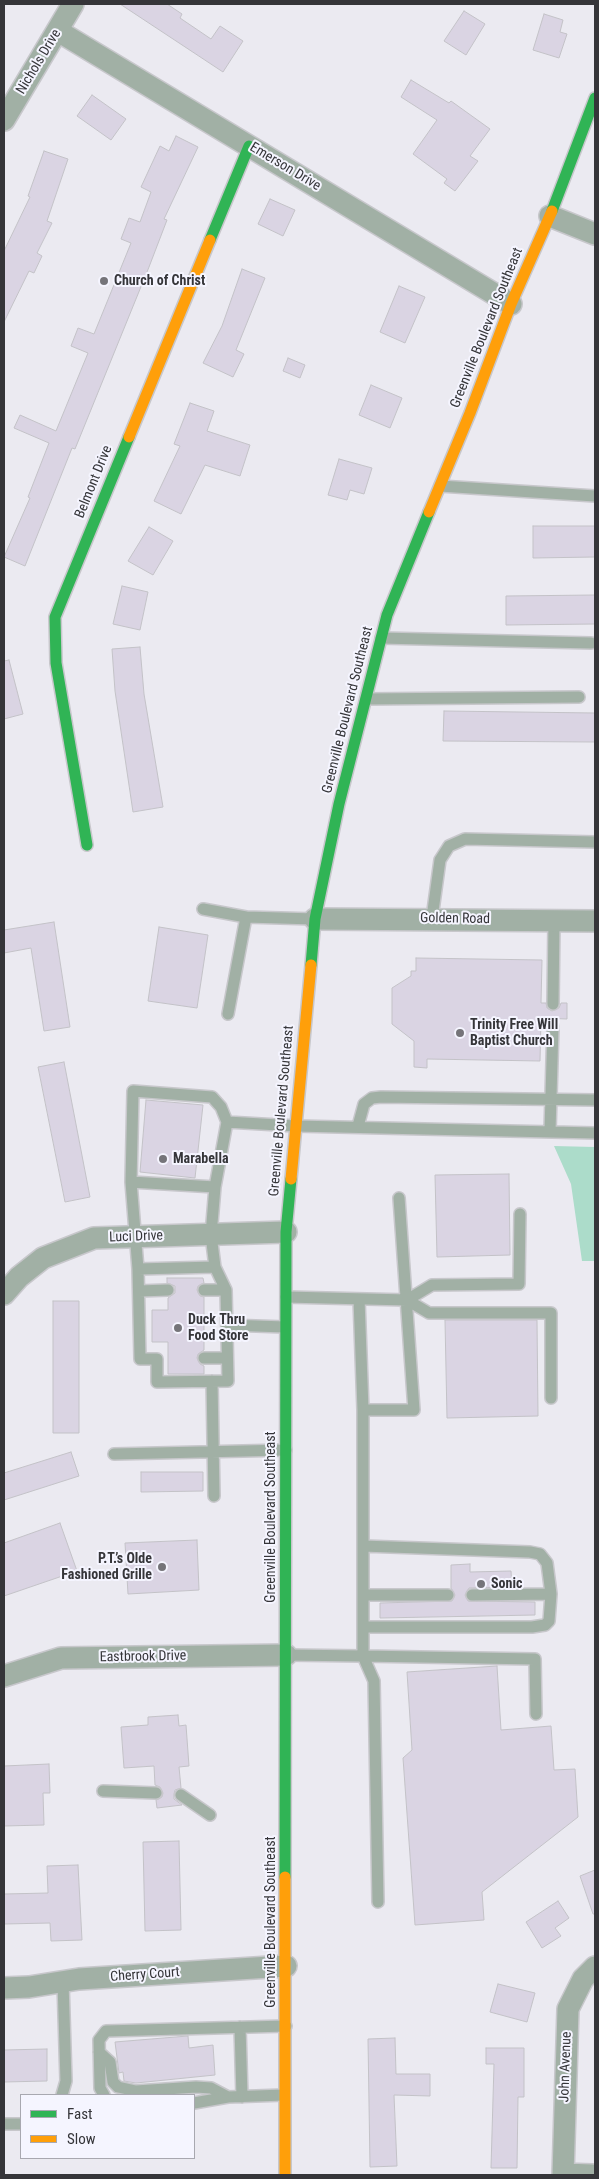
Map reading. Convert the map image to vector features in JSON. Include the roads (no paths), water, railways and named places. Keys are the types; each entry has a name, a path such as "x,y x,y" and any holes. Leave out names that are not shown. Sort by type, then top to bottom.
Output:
{"main road":[{"name":"Greenville Boulevard Southeast","path":"285,2175 286,1232 315,919 339,804 387,615 511,304 550,216 595,98"},
{"name":"Belmont Drive","path":"87,845 56,663 55,617 249,146"}],"street":[{"name":"Nichols Drive","path":"4,120 73,4"},
{"name":"Emerson Drive","path":"58,31 511,304"},
{"path":"550,216 595,234"},
{"name":"Golden Road","path":"315,919 432,918 595,921"},
{"name":"Luci Drive","path":"4,1294 19,1277 43,1258 94,1238 286,1232"},
{"name":"Eastbrook Drive","path":"4,1676 61,1658 286,1655"},
{"name":"Cherry Court","path":"4,1988 29,1988 63,1982 286,1966"},
{"name":"John Avenue","path":"563,2175 568,2009 583,1979 595,1967"},
{"path":"563,2175 592,2175"}],"lane":[{"path":"440,486 595,496"},
{"path":"381,638 591,643"},
{"path":"366,699 580,697"},
{"path":"432,918 440,860 449,846 464,839 595,842"},
{"path":"203,909 246,917 315,919"},
{"path":"228,1014 246,917"},
{"path":"554,920 554,1004"},
{"path":"550,1131 553,1026"},
{"path":"133,1091 212,1097 221,1107 227,1122 216,1187 211,1234 215,1267 226,1290 228,1381 157,1382 162,1358 140,1359 138,1269 130,1182 133,1091"},
{"path":"358,1126 364,1104 372,1098 381,1096 595,1100"},
{"path":"227,1122 296,1126 595,1133"},
{"path":"130,1182 216,1187"},
{"path":"363,1410 414,1410 399,1198"},
{"path":"407,1300 432,1285 519,1284 520,1214"},
{"path":"138,1269 215,1267"},
{"path":"138,1291 168,1290"},
{"path":"204,1290 226,1290"},
{"path":"286,1298 407,1300 429,1313 551,1313 550,1398"},
{"path":"360,1299 363,1410 363,1656 374,1681 378,1902"},
{"path":"227,1325 285,1328"},
{"path":"204,1358 227,1358"},
{"path":"212,1381 214,1496"},
{"path":"114,1454 286,1450"},
{"path":"363,1546 540,1554 547,1563 551,1594 549,1620 545,1625 363,1627"},
{"path":"472,1595 551,1594"},
{"path":"363,1595 448,1595"},
{"path":"286,1655 535,1659 536,1714"},
{"path":"103,1791 156,1793"},
{"path":"181,1794 210,1815"},
{"path":"62,2094 66,2081 63,1982"},
{"path":"103,2094 100,2088 99,2040 106,2031 286,2026"},
{"path":"240,2027 242,2097"},
{"path":"99,2052 110,2062 113,2082 118,2087 136,2090 211,2088 228,2097"},
{"path":"195,2103 228,2097 284,2095"},
{"path":"4,2124 20,2124"}],"place":[{"name":"Church of Christ","path":"104,281"},
{"name":"Trinity Free Will Baptist Church","path":"460,1033"},
{"name":"Marabella","path":"163,1159"},
{"name":"Duck Thru Food Store","path":"178,1328"},
{"name":"P.T.’s Olde Fashioned Grille","path":"162,1567"},
{"name":"Sonic","path":"481,1584"}]}
